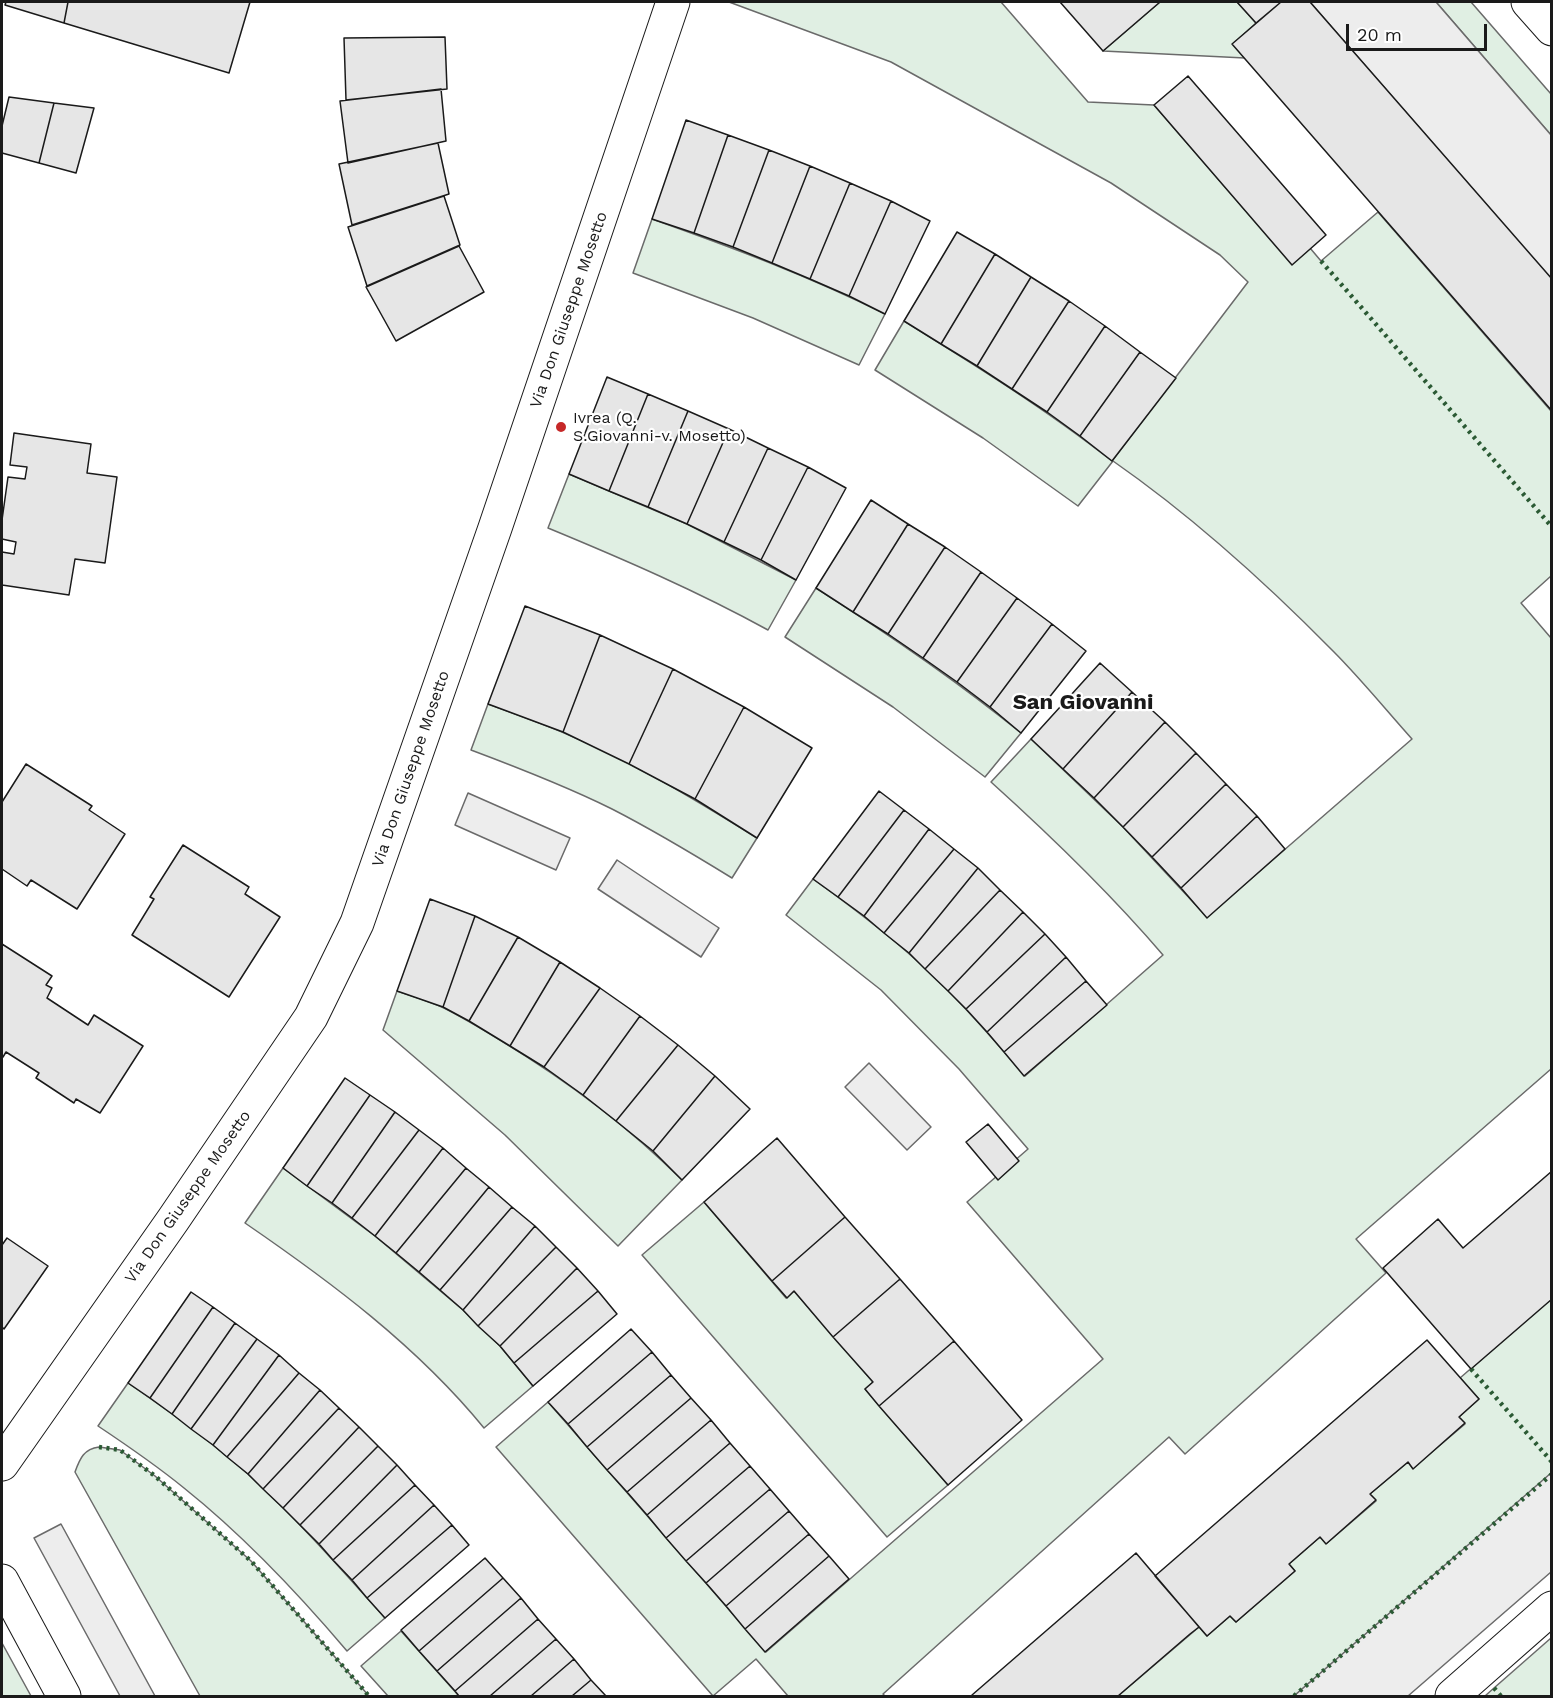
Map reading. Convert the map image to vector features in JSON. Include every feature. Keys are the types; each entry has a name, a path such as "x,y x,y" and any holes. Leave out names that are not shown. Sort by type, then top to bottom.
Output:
{"street":[{"name":"Via Don Giuseppe Mosetto","path":"2,1464 173,1220 311,1017 357,923 495,528 673,2"},
{"path":"1528,2 1551,29"},
{"path":"2,1581 64,1696"},
{"path":"1452,1696 1551,1608"}],"green space":[{"path":"729,2 1001,2 1088,102 1154,105 1292,264 1310,248 1321,261 1378,212 1551,411 1551,576 1521,603 1551,638 1551,1069 1356,1239 1386,1273 1185,1454 1169,1437 883,1694 885,1696 788,1696 756,1659 713,1696 496,1447 548,1402 766,1652 1103,1359 967,1202 1028,1149 959,1069 881,990 786,915 813,879 896,942 923,966 1025,1076 1163,955 1080,866 991,782 1031,739 1123,827 1207,917 1412,739 1343,662 1254,575 1171,504 1113,461 1078,506 983,438 875,370 904,321 1036,405 1112,461 1248,282 1220,255 1111,183 891,62"},
{"path":"1160,2 1237,2 1256,23 1233,44 1245,58 1103,51"},
{"path":"1436,2 1471,2 1551,94 1551,135"},
{"path":"652,219 770,263 885,314 859,365 753,318 633,273"},
{"path":"569,474 687,524 796,580 768,630 660,576 548,528"},
{"path":"816,588 972,694 1021,733 985,777 893,707 785,637"},
{"path":"488,704 553,728 612,755 686,795 757,838 732,878 612,809 560,785 471,750"},
{"path":"397,991 451,1012 549,1071 640,1141 682,1180 618,1246 505,1135 383,1030"},
{"path":"283,1168 375,1236 463,1310 500,1346 533,1386 484,1428 430,1370 372,1317 309,1268 245,1223"},
{"path":"704,1202 786,1298 794,1291 873,1382 865,1389 948,1485 887,1537 642,1255"},
{"path":"1551,1299 1551,1474 1294,1696 1118,1696 1199,1627 1207,1636 1230,1616 1236,1622 1295,1571 1289,1564 1320,1537 1327,1543 1376,1501 1370,1494 1408,1462 1413,1468 1465,1424 1459,1417 1479,1399 1460,1378"},
{"path":"128,1383 235,1462 302,1527 385,1618 347,1651 309,1607 228,1525 163,1472 98,1426"},
{"path":"99,1447 120,1450 155,1476 251,1561 369,1696 200,1696 75,1472 83,1455"},
{"path":"401,1631 459,1696 388,1696 361,1666"},
{"path":"1551,1638 1551,1696 1485,1696 1494,1688"},
{"path":"2,1643 31,1696 2,1696"}],"shaded area":[{"path":"1310,2 1436,2 1551,135 1551,279"},
{"path":"468,793 570,838 556,870 455,825"},
{"path":"617,860 719,928 701,957 598,889"},
{"path":"869,1063 931,1127 907,1150 845,1087"},
{"path":"1551,1473 1551,1572 1408,1696 1294,1696"},
{"path":"61,1524 155,1696 120,1696 34,1538"}],"building":[{"path":"6,2 68,2 64,23 5,5"},
{"path":"68,2 250,2 229,73 64,23"},
{"path":"1060,2 1160,2 1103,51"},
{"path":"1237,2 1281,2 1256,23"},
{"path":"1281,2 1310,2 1552,279 1552,411 1232,44"},
{"path":"445,37 447,89 346,100 344,38"},
{"path":"1188,76 1326,235 1292,265 1154,105"},
{"path":"441,89 446,141 348,163 340,101"},
{"path":"9,97 54,103 39,163 2,153 2,126"},
{"path":"54,103 94,108 76,173 39,163"},
{"path":"686,120 728,135 694,233 652,219"},
{"path":"728,135 769,150 733,247 694,233"},
{"path":"438,143 449,194 352,225 339,164"},
{"path":"769,150 810,166 772,263 733,247"},
{"path":"810,166 850,183 810,279 772,263"},
{"path":"850,183 891,201 849,296 810,279"},
{"path":"444,196 460,245 367,286 348,227"},
{"path":"891,201 930,221 885,314 849,296"},
{"path":"957,232 995,254 941,344 904,321"},
{"path":"459,246 484,292 396,341 366,287"},
{"path":"995,254 1031,277 977,366 941,344"},
{"path":"1031,277 1069,301 1012,389 977,366"},
{"path":"1069,301 1105,326 1047,412 1012,389"},
{"path":"1105,326 1140,352 1080,436 1047,412"},
{"path":"1140,352 1176,378 1112,461 1080,436"},
{"path":"607,377 648,394 609,491 569,474"},
{"path":"648,394 688,411 648,507 609,491"},
{"path":"688,411 729,429 687,524 648,507"},
{"path":"729,429 768,448 724,542 687,524"},
{"path":"14,433 91,444 87,473 117,477 105,563 75,559 69,595 2,585 2,552 14,554 16,542 2,539 2,520 8,477 25,479 27,467 10,465"},
{"path":"768,448 808,467 761,560 724,542"},
{"path":"808,467 846,488 796,580 761,560"},
{"path":"871,500 908,524 853,612 816,588"},
{"path":"908,524 945,547 888,634 853,612"},
{"path":"945,547 981,572 923,658 888,634"},
{"path":"981,572 1017,598 957,682 923,658"},
{"path":"1017,598 1052,624 990,707 957,682"},
{"path":"525,606 600,635 563,732 488,704"},
{"path":"1052,624 1086,651 1021,733 990,707"},
{"path":"600,635 673,669 629,764 563,732"},
{"path":"1100,663 1132,692 1063,769 1031,739"},
{"path":"673,669 744,707 695,799 629,764"},
{"path":"1132,692 1165,722 1094,798 1063,769"},
{"path":"744,707 812,748 757,838 695,799"},
{"path":"1165,722 1196,753 1123,827 1094,798"},
{"path":"1196,753 1226,784 1152,857 1123,827"},
{"path":"26,764 92,806 89,810 125,834 77,909 31,880 27,886 2,869 2,802"},
{"path":"1226,784 1257,816 1181,888 1152,857"},
{"path":"879,791 904,810 838,897 813,879"},
{"path":"904,810 929,829 864,916 838,897"},
{"path":"1257,816 1285,849 1207,918 1181,888"},
{"path":"929,829 954,849 884,933 864,916"},
{"path":"183,845 249,887 245,894 280,917 229,997 132,935 154,899 150,897"},
{"path":"954,849 978,868 909,953 884,933"},
{"path":"978,868 1000,890 925,969 909,953"},
{"path":"1000,890 1023,912 948,991 925,969"},
{"path":"430,899 475,916 443,1007 397,991"},
{"path":"1023,912 1045,934 966,1009 948,991"},
{"path":"475,916 518,937 469,1021 443,1007"},
{"path":"1045,934 1066,957 987,1032 966,1009"},
{"path":"518,937 560,962 510,1046 469,1021"},
{"path":"2,944 52,976 46,985 52,988 47,998 88,1025 94,1015 143,1046 100,1113 76,1099 74,1103 36,1078 39,1073 6,1052 2,1056"},
{"path":"1066,957 1086,981 1004,1052 987,1032"},
{"path":"560,962 600,988 544,1067 510,1046"},
{"path":"1086,981 1107,1005 1024,1076 1004,1052"},
{"path":"600,988 640,1016 583,1095 544,1067"},
{"path":"640,1016 678,1045 616,1121 583,1095"},
{"path":"678,1045 715,1076 653,1151 616,1121"},
{"path":"715,1076 750,1109 682,1180 653,1151"},
{"path":"345,1078 370,1095 307,1186 283,1168"},
{"path":"370,1095 395,1112 332,1203 307,1186"},
{"path":"395,1112 419,1130 352,1218 332,1203"},
{"path":"988,1124 1019,1161 998,1180 966,1142"},
{"path":"419,1130 443,1148 375,1236 352,1218"},
{"path":"777,1138 845,1217 772,1281 704,1202"},
{"path":"443,1148 466,1168 396,1253 375,1236"},
{"path":"466,1168 489,1187 419,1272 396,1253"},
{"path":"1552,1171 1552,1299 1471,1369 1383,1268 1438,1219 1463,1248"},
{"path":"489,1187 512,1207 440,1290 419,1272"},
{"path":"512,1207 535,1226 463,1310 440,1290"},
{"path":"845,1217 900,1279 833,1337 794,1291 787,1298 772,1281"},
{"path":"535,1226 556,1247 478,1326 463,1310"},
{"path":"7,1238 48,1266 4,1329 2,1327 2,1245"},
{"path":"556,1247 577,1268 500,1346 478,1326"},
{"path":"577,1268 598,1291 514,1363 500,1346"},
{"path":"900,1279 954,1341 879,1406 865,1389 873,1382 833,1337"},
{"path":"598,1291 617,1314 533,1386 514,1363"},
{"path":"191,1292 213,1307 150,1398 128,1383"},
{"path":"213,1307 235,1323 172,1414 150,1398"},
{"path":"235,1323 257,1339 191,1429 172,1414"},
{"path":"631,1329 652,1352 568,1424 548,1402"},
{"path":"257,1339 279,1355 213,1445 191,1429"},
{"path":"1427,1340 1479,1399 1459,1417 1465,1423 1413,1469 1408,1462 1370,1494 1376,1500 1326,1544 1320,1537 1289,1564 1295,1571 1236,1622 1230,1616 1207,1636 1155,1576"},
{"path":"954,1341 1022,1420 948,1485 879,1406"},
{"path":"652,1352 671,1375 587,1447 568,1424"},
{"path":"279,1355 299,1373 227,1457 213,1445"},
{"path":"299,1373 320,1390 248,1474 227,1457"},
{"path":"671,1375 691,1398 607,1470 587,1447"},
{"path":"320,1390 339,1408 263,1489 248,1474"},
{"path":"691,1398 711,1420 627,1492 607,1470"},
{"path":"339,1408 359,1427 283,1508 263,1489"},
{"path":"711,1420 730,1443 647,1515 627,1492"},
{"path":"359,1427 378,1446 300,1525 283,1508"},
{"path":"730,1443 750,1466 666,1538 647,1515"},
{"path":"378,1446 397,1465 319,1544 300,1525"},
{"path":"397,1465 415,1485 333,1560 319,1544"},
{"path":"750,1466 770,1489 686,1561 666,1538"},
{"path":"415,1485 434,1505 352,1580 333,1560"},
{"path":"770,1489 789,1511 706,1583 686,1561"},
{"path":"434,1505 452,1525 367,1598 352,1580"},
{"path":"789,1511 809,1534 726,1606 706,1583"},
{"path":"452,1525 469,1545 385,1618 367,1598"},
{"path":"809,1534 829,1556 745,1629 726,1606"},
{"path":"1136,1553 1199,1627 1118,1696 972,1695"},
{"path":"829,1556 849,1579 765,1652 745,1629"},
{"path":"485,1558 503,1578 419,1651 401,1630"},
{"path":"503,1578 521,1598 437,1671 419,1651"},
{"path":"521,1598 538,1619 455,1691 437,1671"},
{"path":"538,1619 556,1639 490,1696 459,1696 455,1691"},
{"path":"556,1639 574,1659 531,1696 490,1696"},
{"path":"574,1659 591,1680 572,1696 531,1696"},
{"path":"591,1680 606,1696 572,1696"}],"hedge":[{"path":"1321,261 1552,527"},
{"path":"1471,1369 1552,1462"},
{"path":"99,1447 120,1450 155,1476 251,1561 369,1696"},
{"path":"1294,1696 1552,1474"},
{"path":"1494,1688 1501,1696"}],"place":[{"name":"Ivrea (Q. S.Giovanni-v. Mosetto)","path":"561,427"}],"district":[{"name":"San Giovanni","path":"1083,703"}]}
